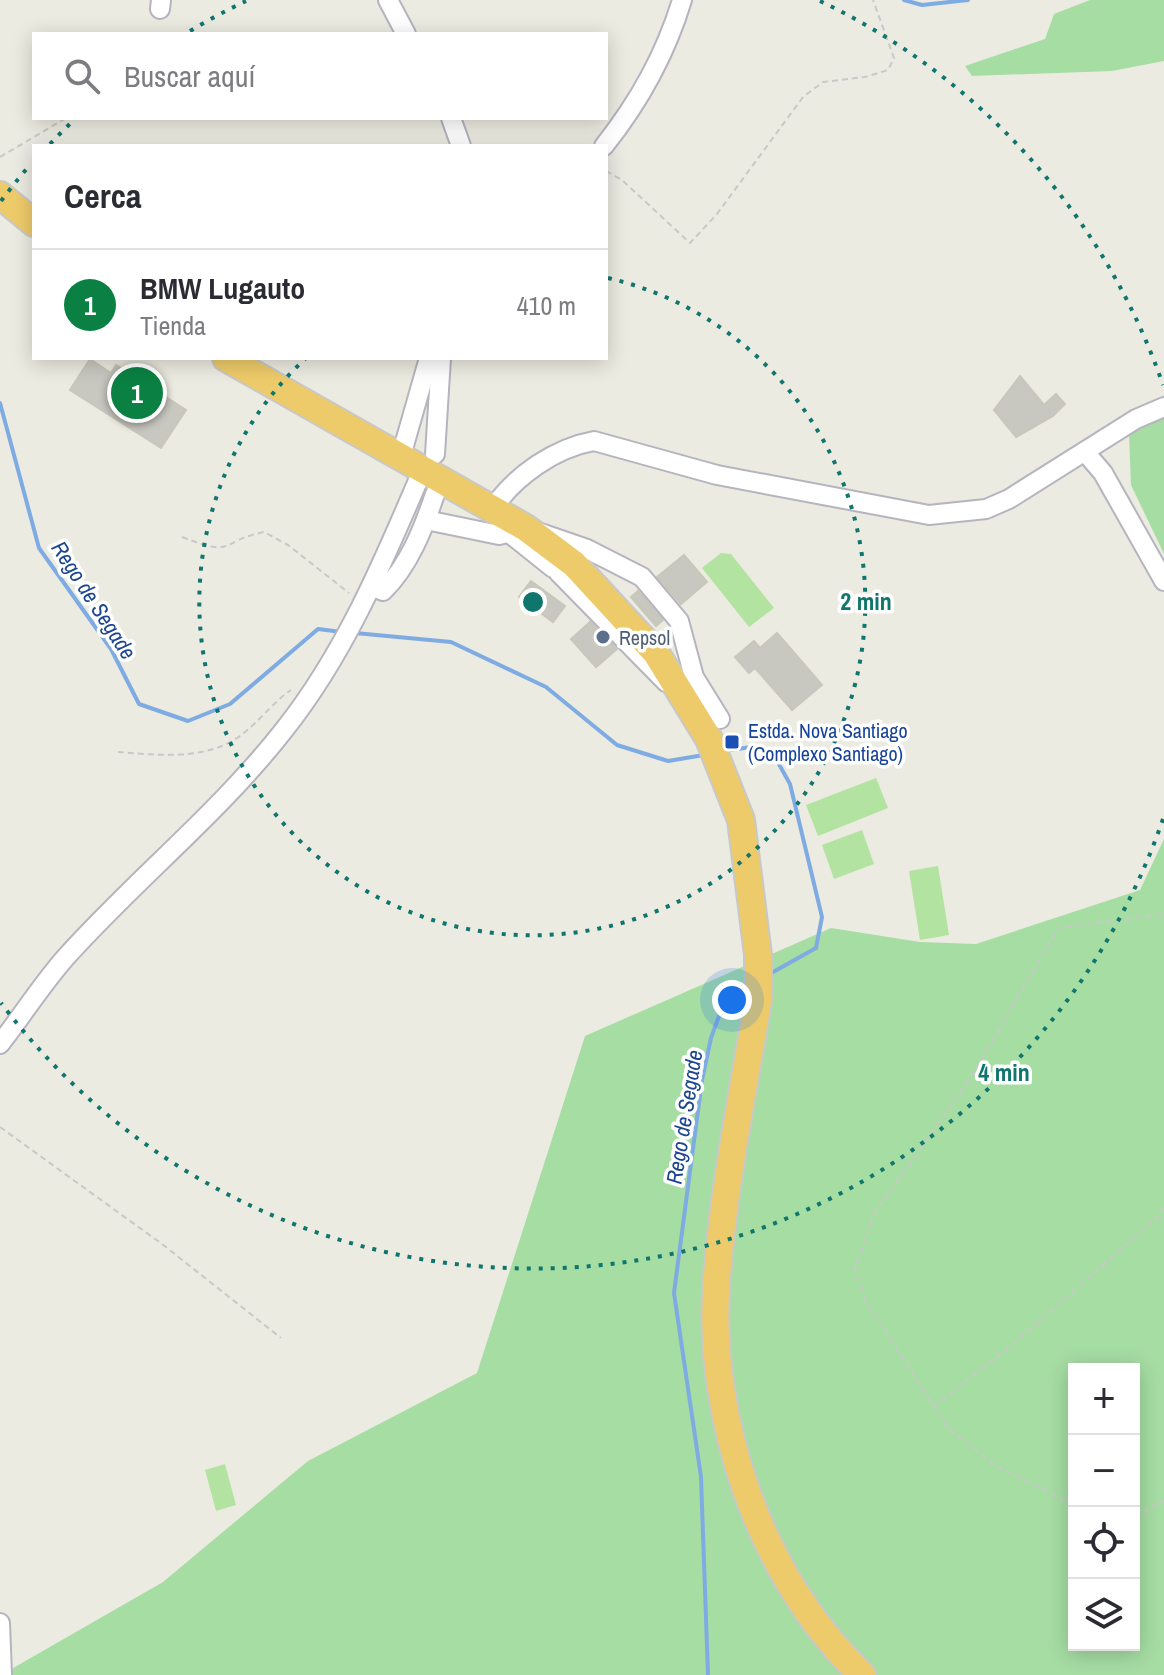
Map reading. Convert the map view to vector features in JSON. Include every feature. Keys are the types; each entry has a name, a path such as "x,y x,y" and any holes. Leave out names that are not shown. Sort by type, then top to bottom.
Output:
{"highway":[{"path":"0,195 32,221"},
{"path":"230,360 420,460 574,564 656,653 693,708 741,820 758,955 758,1001 716,1279 718,1359 729,1429 750,1498 774,1554 812,1614 862,1675"}],"street":[{"path":"388,0 405,32"},
{"path":"606,144 629,115 671,37 682,0"},
{"path":"452,120 460,144"},
{"path":"420,460 429,360"},
{"path":"0,1044 65,958 220,802 285,730 308,695 373,587 420,460 441,360"},
{"path":"493,508 503,494 546,459 575,444 594,441 615,444 717,475 929,515 986,509 1009,499 1136,419 1164,407"},
{"path":"1085,452 1103,473 1164,581"},
{"path":"373,587 383,591 396,578 426,520 435,494"},
{"path":"426,520 499,535 526,533 587,549 642,577 679,621 694,677 720,719"},
{"path":"526,533 559,573 693,708"},
{"path":"526,533 559,573"},
{"path":"0,1623 2,1675"}],"path":[{"path":"608,172 622,180 690,243 717,214 803,97 823,82 865,77 888,70 894,58 873,0"},
{"path":"0,157 63,120"},
{"path":"182,537 214,550 232,547 242,536 264,532 288,545 363,604"},
{"path":"118,752 170,756 202,753 239,737 291,690 308,695"},
{"path":"1068,1502 995,1465 948,1428 865,1300 855,1269 874,1214 968,1082 1058,928 1164,914"},
{"path":"0,1127 162,1244 281,1338"},
{"path":"932,1407 1013,1344 1160,1215 1164,1206"},
{"path":"1140,1514 1164,1501"}],"green space":[{"path":"1090,0 1164,0 1164,61 1112,71 972,76 965,66 1045,39 1054,14"},
{"path":"1164,413 1164,554 1131,485 1129,434"},
{"path":"721,553 731,554 774,608 749,627 702,568"},
{"path":"876,778 888,808 818,836 806,805"},
{"path":"862,830 874,864 834,879 822,845"},
{"path":"1164,839 1164,1675 1,1675 163,1582 308,1461 477,1373 585,1036 831,928 920,942 976,944 1140,890"},
{"path":"938,866 949,935 920,940 909,871"},
{"path":"225,1464 236,1505 216,1511 205,1470"}],"building":[{"path":"92,360 111,373 116,365 186,410 161,448 70,390"},
{"path":"1020,376 1044,405 1056,394 1065,404 1053,416 1016,437 994,410"},
{"path":"684,555 707,582 681,604 657,577"},
{"path":"531,581 565,606 553,622 519,597"},
{"path":"638,591 663,620 656,626 631,597"},
{"path":"590,622 617,649 596,667 571,639"},
{"path":"777,633 822,685 792,710 755,668 749,673 735,657 754,641 760,648"}],"waterway":[{"path":"904,0 922,5 968,0"},
{"name":"Rego de Segade","path":"0,403 39,548 111,649 139,704 188,721 230,704 318,629 342,632"},
{"name":"Rego de Segade","path":"355,633 451,642 546,687 617,745 668,761 704,755"},
{"name":"Rego de Segade","path":"724,751 758,746 775,757 790,784 822,917 816,948 766,976"},
{"name":"Rego de Segade","path":"708,1675 701,1477 674,1293 702,1080 711,1038 719,1016 737,988 747,984"}],"place":[{"name":"BMW Lugauto","path":"137,393"},
{"name":"Repsol","path":"603,637"},
{"name":"Estda. Nova Santiago (Complexo Santiago)","path":"732,742"}]}
